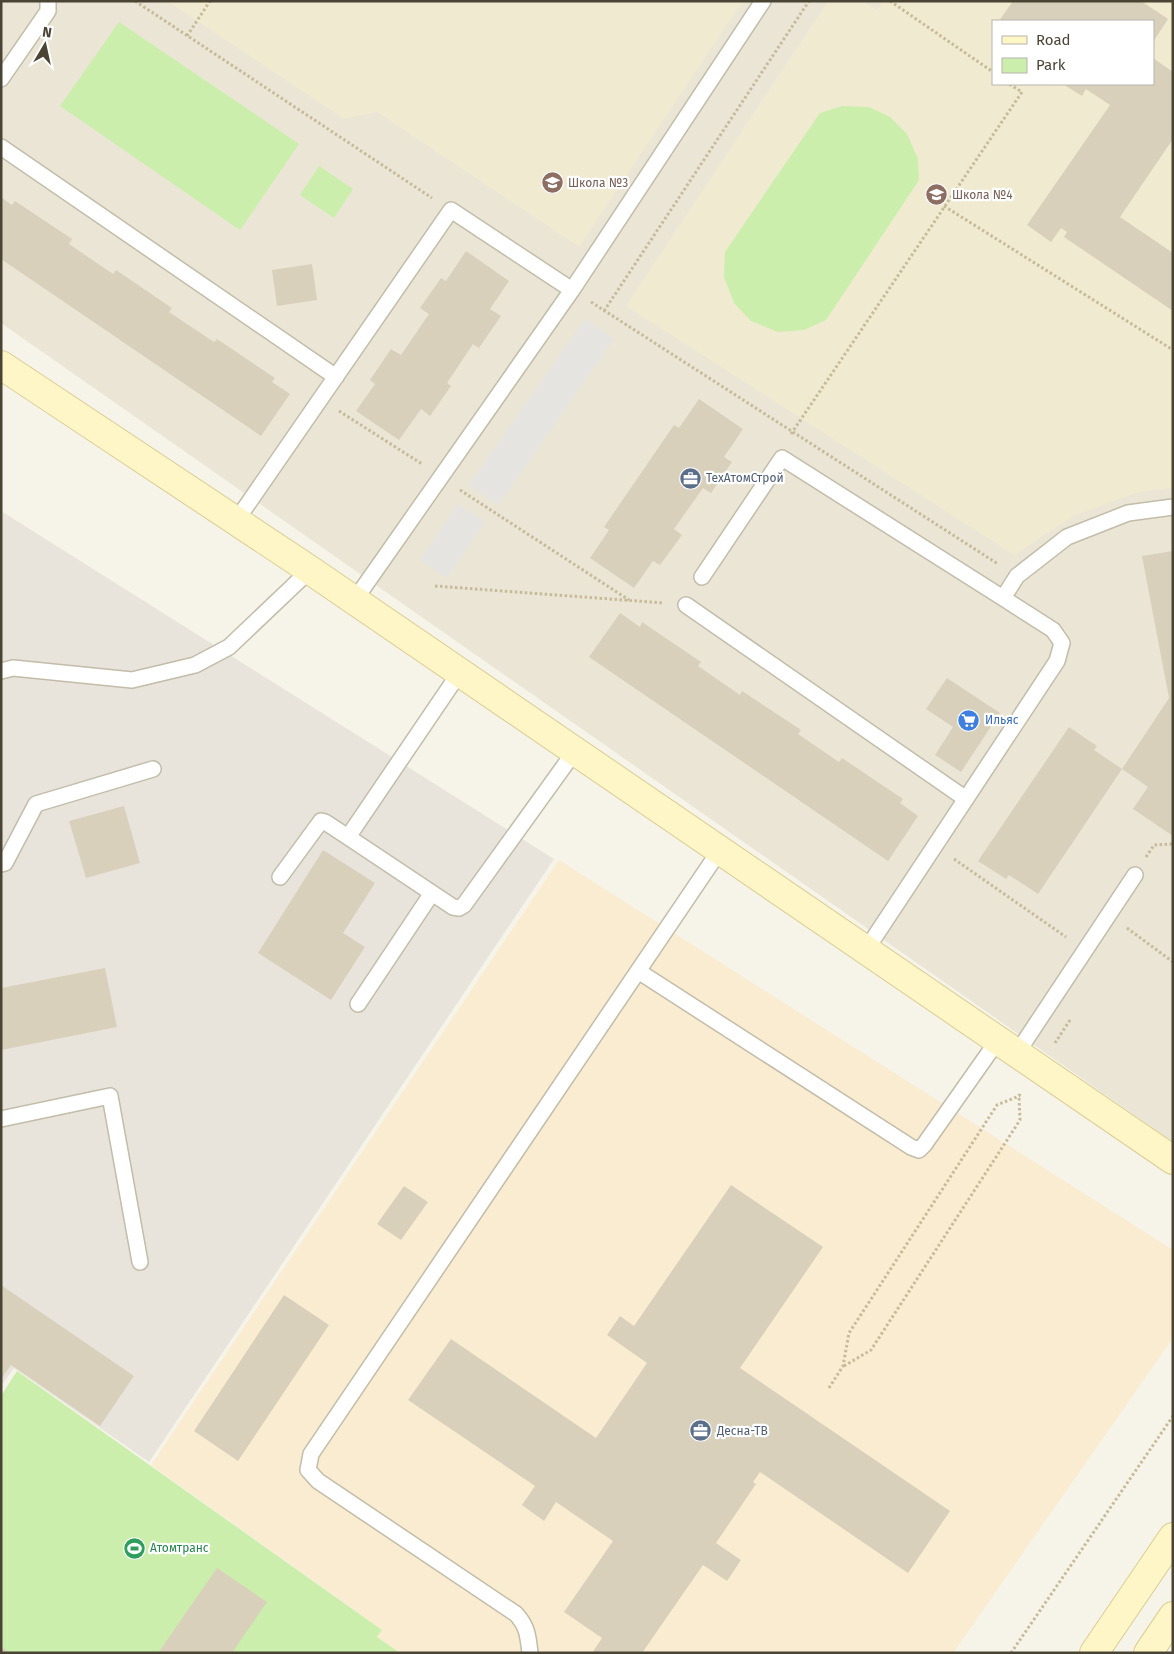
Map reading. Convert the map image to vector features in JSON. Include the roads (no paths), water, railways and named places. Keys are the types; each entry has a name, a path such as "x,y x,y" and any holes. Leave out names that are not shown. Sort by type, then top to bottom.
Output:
{"street":[{"path":"1,365 310,570 1173,1160"},
{"path":"1094,1653 1173,1537"},
{"path":"1148,1653 1173,1616"}],"lane":[{"path":"1,79 48,11 48,1"},
{"path":"354,601 572,290 763,1"},
{"path":"1,147 336,377"},
{"path":"236,521 451,210 572,290"},
{"path":"702,577 782,458 1053,630 1062,643 1057,662 866,950"},
{"path":"1004,598 1017,576 1067,537 1128,513 1173,507"},
{"path":"1,671 13,668 132,680 195,665 230,647 310,570"},
{"path":"686,605 966,799"},
{"path":"348,838 460,672"},
{"path":"280,877 321,821 453,907 459,908 464,905 575,751"},
{"path":"1,864 5,863 36,804 153,769"},
{"path":"530,1653 528,1634 524,1623 516,1614 318,1481 308,1470 311,1454 720,850"},
{"path":"638,971 918,1150 1007,1046 1084,950 1135,875"},
{"path":"358,1004 432,893"},
{"path":"1,1119 110,1096 140,1262"}],"place":[{"name":"Школа №3","path":"552,183"},
{"name":"Школа №4","path":"936,195"},
{"name":"ТехАтомСтрой","path":"690,478"},
{"name":"Ильяс","path":"969,720"},
{"name":"Десна-ТВ","path":"701,1431"},
{"name":"Атомтранс","path":"134,1548"}]}
